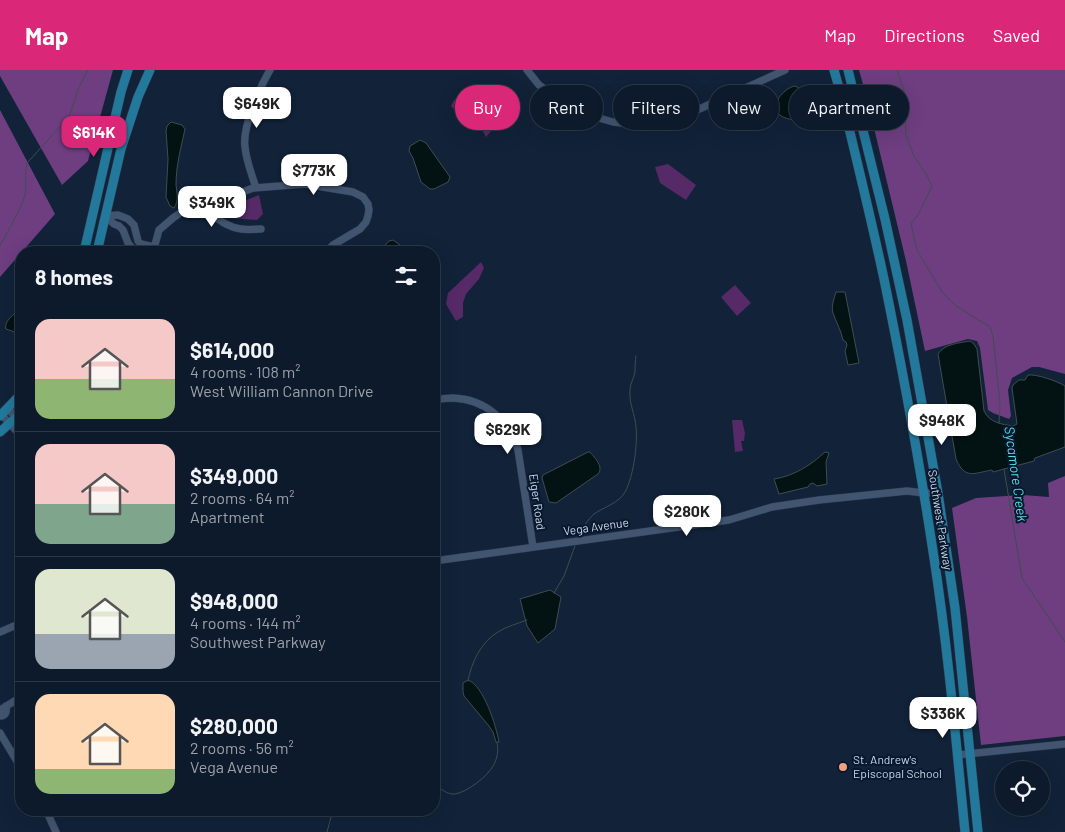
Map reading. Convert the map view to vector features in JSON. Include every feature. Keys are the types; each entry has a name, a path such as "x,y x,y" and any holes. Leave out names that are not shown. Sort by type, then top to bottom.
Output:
{"main road":[{"path":"85,246 121,92 128,70"},
{"path":"98,246 121,149 138,97 150,70"},
{"name":"Southwest Parkway","path":"834,70 895,331 924,493 935,560 965,832"},
{"name":"Southwest Parkway","path":"848,70 885,219 907,320 938,493 955,608 978,832"},
{"path":"94,211 105,216"},
{"path":"3,413 15,400"},
{"path":"0,432 15,421"}],"street":[{"path":"256,188 244,146 245,131 255,102 270,70"},
{"path":"527,70 540,85 585,114 613,122 657,124 684,116 785,70"},
{"path":"212,215 219,211 230,197 256,188 305,184 353,192 363,197 368,204 369,210 366,222 360,229 333,246"},
{"path":"154,246 159,230 193,204 200,206 230,226 240,230 261,229"},
{"path":"105,216 118,214 128,219 134,225 138,241 146,246"},
{"path":"105,216 114,224 120,226 130,246"},
{"name":"Eiger Road","path":"440,399 461,399 490,408 510,431 518,450 533,547"},
{"path":"3,413 15,418"},
{"name":"Vega Avenue","path":"440,559 729,520 772,507 818,500 907,491 938,493"},
{"path":"0,632 15,626"},
{"path":"0,716 7,711 3,708 15,701"},
{"path":"0,733 15,758"},
{"path":"957,755 1065,744"},
{"path":"49,816 56,832"}],"shaded area":[{"path":"0,70 113,70 88,161 62,185 0,76"},
{"path":"859,70 1065,70 1065,374 1032,367 1012,378 1008,390 1011,416 1009,419 988,410 980,348 977,341 968,339 925,351 906,261 874,130 909,130 909,85 863,85"},
{"path":"789,89 789,119 779,114 779,98"},
{"path":"455,99 455,110 451,106"},
{"path":"0,110 55,214 27,246 15,246 15,260 0,277"},
{"path":"171,122 182,125 185,129 176,178 177,200 174,208 170,206 166,197 168,159 166,131 167,126"},
{"path":"482,130 492,130 486,137"},
{"path":"420,140 426,143 450,177 448,182 434,189 430,189 421,182 409,151 410,146"},
{"path":"668,164 696,185 686,200 660,183 655,167"},
{"path":"259,195 263,214 257,220 231,218 225,215 239,203"},
{"path":"393,240 401,246 384,246"},
{"path":"481,262 484,268 479,279 466,294 463,303 463,317 456,321 446,304 448,293"},
{"path":"735,285 751,303 737,316 721,297"},
{"path":"836,292 845,292 859,363 848,365 845,351 847,345 843,340 832,310"},
{"path":"15,314 15,332 6,329 9,319"},
{"path":"970,341 977,349 984,411 989,418 996,422 1013,426 1017,424 1012,388 1019,380 1025,380 1028,375 1047,378 1065,386 1065,447 1035,458 1034,461 993,472 992,470 971,473 959,466 956,459 938,354 948,346"},
{"path":"732,420 742,420 745,433 744,441 741,441 743,451 735,452"},
{"path":"588,452 598,463 600,471 598,474 556,503 549,502 542,478 543,475"},
{"path":"825,452 829,453 826,462 827,484 817,486 813,483 808,487 779,494 774,479 802,469"},
{"path":"1065,476 1065,736 981,745 967,617 952,508 976,498 1023,495 1049,497 1048,483"},
{"path":"550,590 561,597 555,629 538,643 527,626 520,599"},
{"path":"468,680 474,684 484,698 499,742 496,742 489,726 464,696 463,683"}],"waterway":[{"path":"0,246 25,195 27,163 69,117 79,87 88,70"},
{"name":"Sycamore Creek","path":"897,70 904,91 906,135 914,156 932,186 919,213 911,224 917,250 942,292 956,306 990,327 993,336 1000,403 999,423"},
{"path":"581,533 586,523 594,514 622,496 631,477 635,457 636,428 630,390 635,372 636,356"},
{"name":"Sycamore Creek","path":"1004,469 1022,578 1065,642"},
{"path":"554,593 564,576 575,546"},
{"path":"468,681 474,660 487,641 501,630 527,620"},
{"path":"440,788 452,794 460,793 482,779 496,761 497,743"},
{"path":"327,832 331,816"}],"place":[{"name":"St. Andrew's Episcopal School","path":"843,767"}]}
